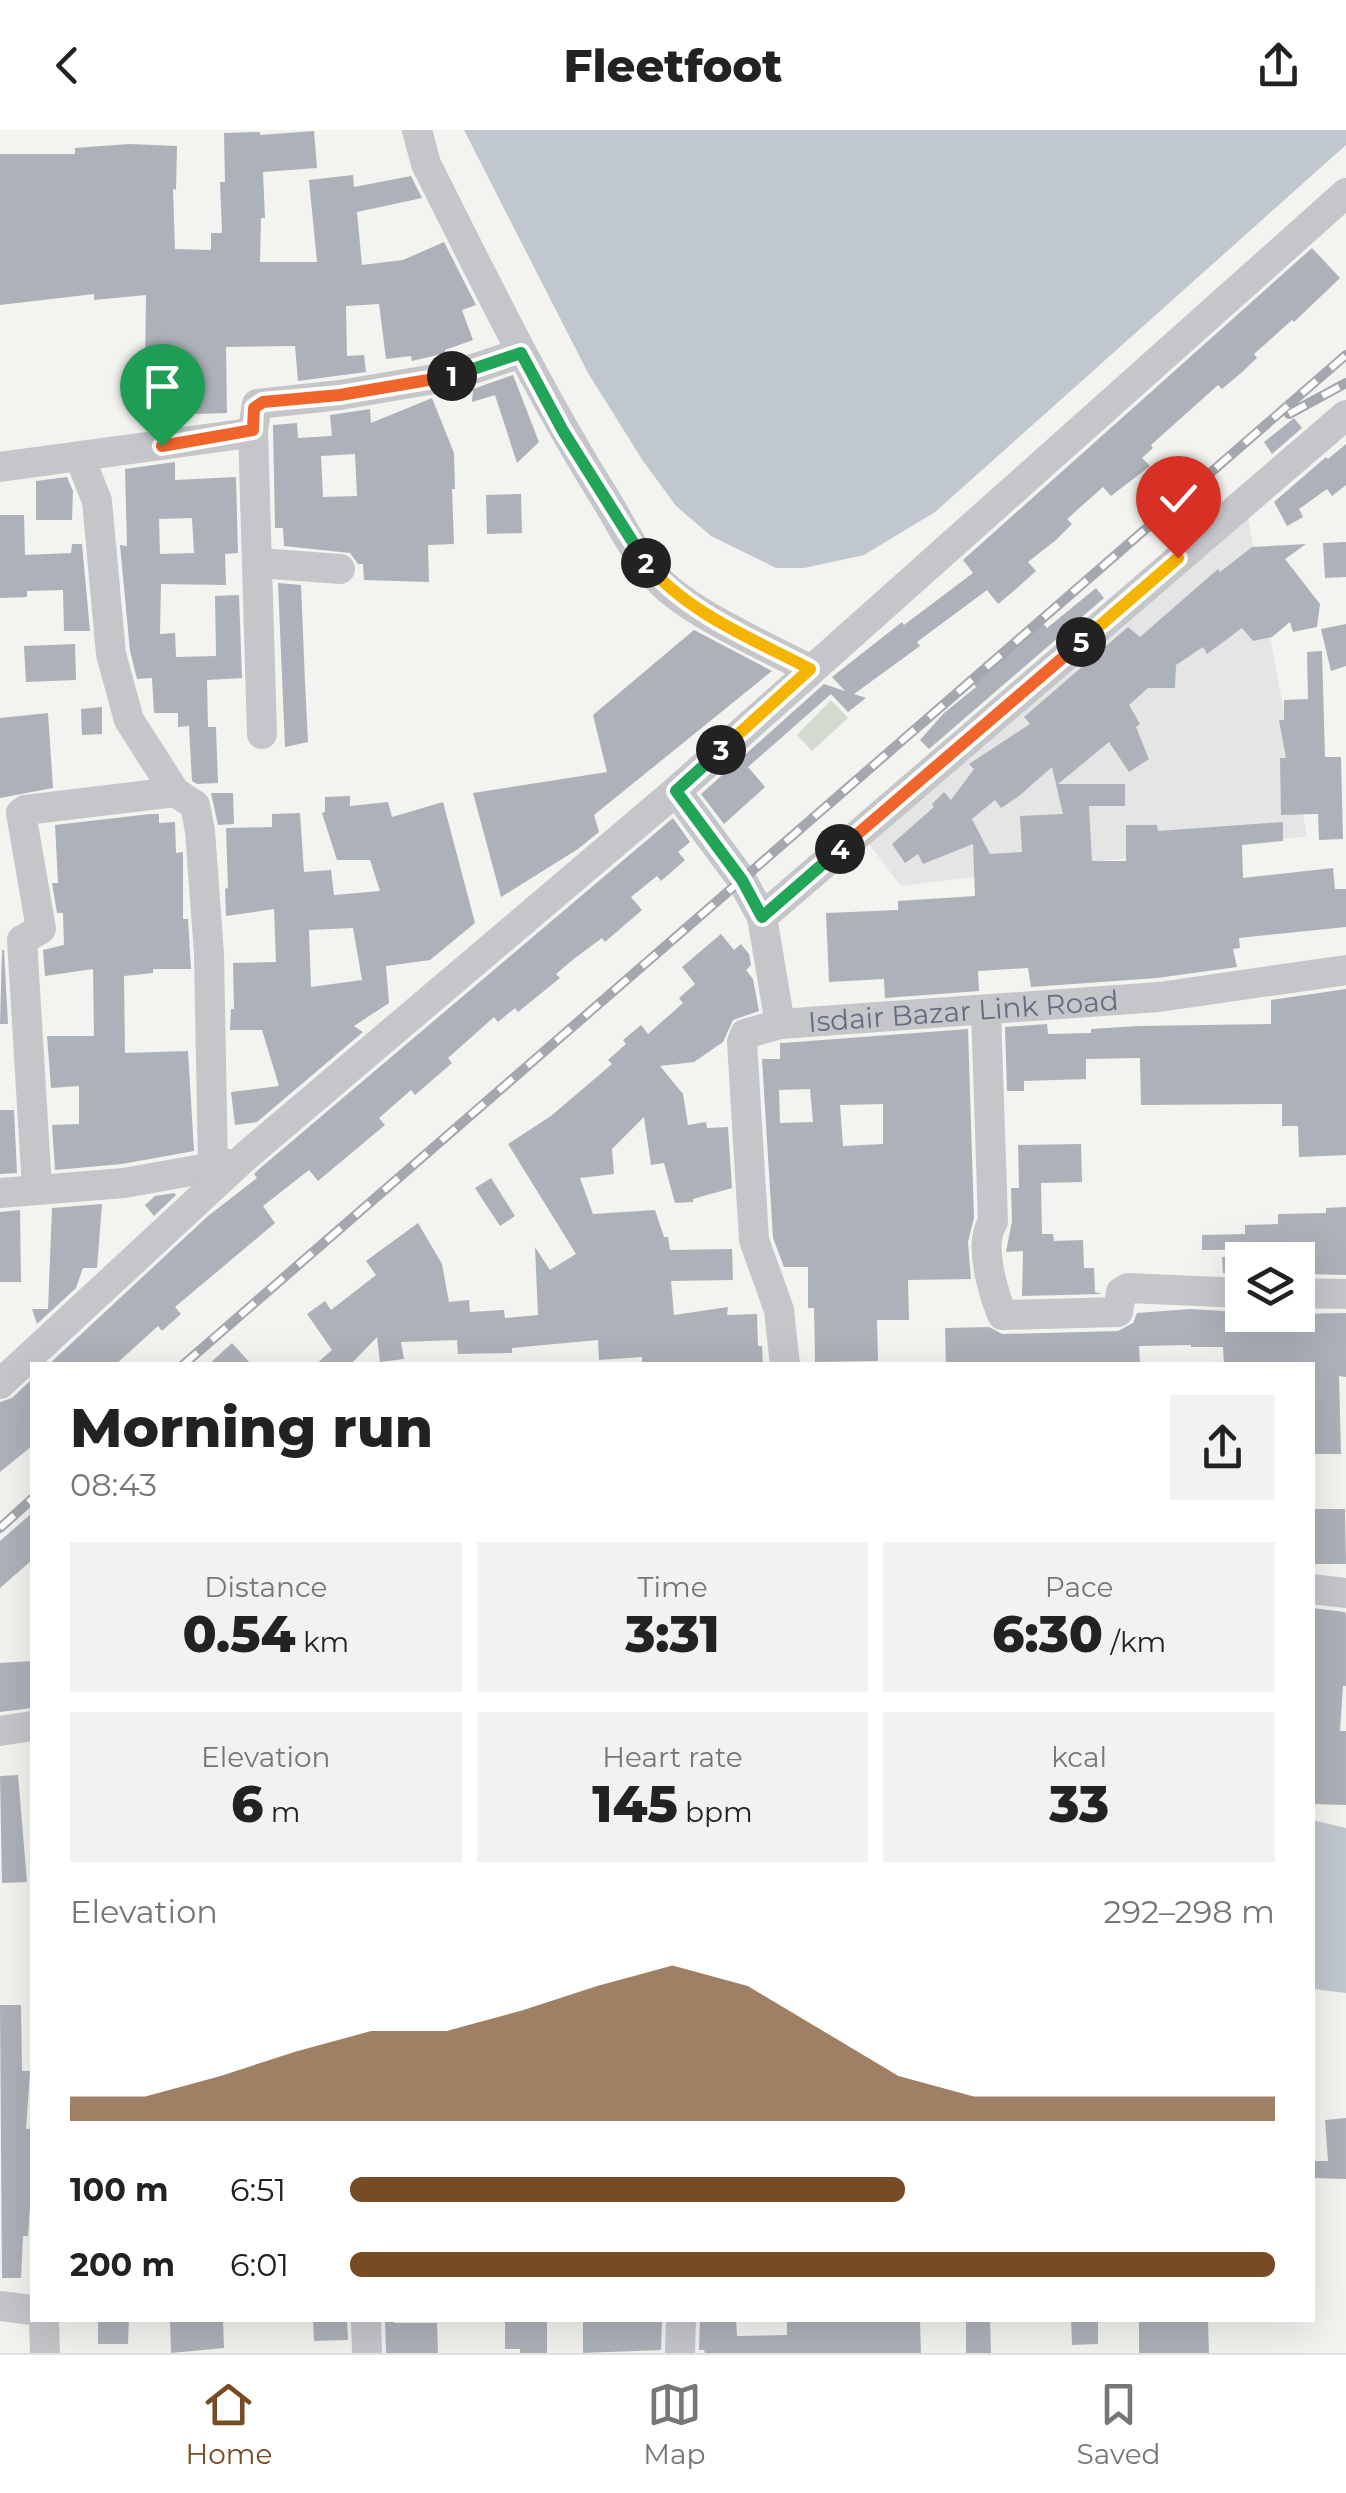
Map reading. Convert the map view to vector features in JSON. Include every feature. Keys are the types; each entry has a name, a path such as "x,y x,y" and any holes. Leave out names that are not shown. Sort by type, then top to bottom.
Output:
{"street":[{"path":"417,130 426,164 521,353 563,431 644,562 665,586 722,623 810,669"},
{"path":"0,1384 246,1156 676,791 1346,193"},
{"path":"262,734 254,408 263,402 340,395 452,376 521,353"},
{"path":"762,917 1346,415"},
{"path":"0,467 253,430"},
{"path":"80,458 96,501 111,654 129,720 175,792 196,805 209,974 213,1168"},
{"path":"259,563 340,569"},
{"name":"Isdair Bazar Link Road","path":"676,791 742,880 762,917 780,1024 1159,997 1346,970"},
{"path":"37,1188 22,940 41,929 21,813 175,792"},
{"path":"986,1010 993,1222 987,1233 988,1258 1002,1315 1118,1312 1121,1292 1128,1288 1225,1293"},
{"path":"780,1024 745,1034 742,1042 754,1240 779,1310 785,1362"},
{"path":"0,1193 124,1183 213,1168 246,1156"},
{"path":"1315,1294 1346,1294"},
{"path":"1315,1589 1346,1593"},
{"path":"0,1731 30,1726"},
{"path":"0,2306 30,2310"},
{"path":"44,2322 45,2353"},
{"path":"366,2322 367,2353"},
{"path":"680,2353 681,2322"}],"shaded area":[{"path":"464,130 1346,130 1346,145 935,512 864,555 804,568 776,568 711,536 676,506 643,461 588,373"},
{"path":"1247,512 1307,836 901,886 867,842"},
{"path":"831,700 848,718 812,751 797,735"},
{"path":"1315,1821 1346,1828 1346,1993 1315,1989"}],"building":[{"path":"314,131 317,168 263,172 265,218 261,218 260,262 317,262 309,180 353,175 354,187 411,176 422,198 357,212 362,265 403,260 444,242 476,305 462,310 473,340 445,350 446,353 412,361 411,356 386,359 379,304 346,306 347,356 364,355 366,372 298,381 295,346 226,347 227,413 136,416 135,369 145,369 146,295 94,300 94,294 0,305 0,154 75,154 75,148 129,144 177,146 176,190 173,189 175,249 211,250 211,233 222,233 220,182 225,182 224,133"},
{"path":"1312,248 1340,278 1254,354 1257,358 1241,373 1222,389 1218,385 1151,445 1153,448 1142,458 1150,466 1111,496 1103,487 1067,519 1072,524 1056,540 1028,562 1036,571 1016,589 998,604 987,590 854,694 866,698 848,712 831,694 748,767 765,787 724,824 701,794 824,684 845,691 832,677 973,573 963,560"},
{"path":"513,375 539,442 517,463 495,395 472,402 473,389"},
{"path":"432,398 454,453 454,544 428,545 429,582 364,580 363,564 358,564 350,553 284,546 283,528 275,528 273,425 297,423 298,438 332,436 330,415 370,409 371,423","holes":["355,454 357,496 323,497 321,456"]},
{"path":"1294,418 1302,428 1272,454 1264,442"},
{"path":"1346,444 1346,485 1332,496 1327,489 1299,509 1303,517 1287,526 1274,502"},
{"path":"175,462 175,480 236,477 238,553 225,554 226,585 161,584 160,634 175,633 176,657 216,656 215,596 239,595 242,678 207,680 208,727 216,727 218,783 192,781 189,726 178,727 178,713 154,713 152,678 137,679 130,651 120,545 127,546 125,469","holes":["192,518 194,553 160,554 159,519"]},
{"path":"67,477 73,491 72,520 36,520 36,481"},
{"path":"521,494 522,533 487,534 486,495"},
{"path":"0,515 24,515 25,555 71,553 72,544 82,544 90,631 64,631 63,590 27,591 27,597 0,598"},
{"path":"1346,542 1346,577 1325,578 1323,543"},
{"path":"1306,544 1285,559 1320,604 1317,627 1293,632 1290,622 1272,637 1253,641 1242,628 1207,654 1203,647 1176,665 1175,688 1148,688 1129,705 1140,724 1136,727 1149,759 1129,772 1109,742 1058,784 1125,784 1125,806 1089,806 1092,861 1126,861 1126,825 1157,825 1158,831 1283,822 1283,841 1242,845 1243,878 1333,868 1335,889 1346,889 1346,927 1239,938 1240,948 1233,949 1237,967 1157,978 1031,987 1028,968 978,971 979,991 885,998 884,979 829,982 826,913 898,910 898,901 975,896 973,844 923,864 918,854 905,863 892,844 934,807 932,804 944,792 951,800 974,769 969,764 1030,724 1024,717 1128,627 1140,637 1218,569 1220,572 1252,547","holes":["1052,767 1063,814 1020,816 1022,852 990,854 972,819 995,800 1001,808"]},
{"path":"278,583 301,585 308,742 285,747"},
{"path":"1096,588 1104,598 929,749 920,740 944,713 976,687 971,681 1043,623 1047,628"},
{"path":"1346,624 1346,666 1331,671 1321,629"},
{"path":"694,630 772,671 594,815 599,832 501,897 473,793 607,772 593,715"},
{"path":"75,644 76,680 26,682 24,646"},
{"path":"1322,651 1325,757 1341,757 1343,839 1319,840 1318,814 1281,815 1280,758 1286,758 1279,720 1284,720 1284,700 1308,699 1307,652"},
{"path":"102,707 102,734 82,735 81,709"},
{"path":"48,713 53,788 0,798 0,718"},
{"path":"211,793 233,793 234,824 218,825"},
{"path":"350,796 350,806 388,802 392,817 443,802 475,923 430,960 386,966 389,1003 354,1026 363,1032 257,1122 235,1125 231,1092 279,1086 262,1030 230,1030 234,1009 233,963 276,962 274,909 226,916 226,828 272,827 272,814 300,813 304,872 331,870 334,895 380,891 370,860 337,860 322,813 325,797","holes":["353,928 362,980 311,987 309,930"]},
{"path":"159,814 159,823 175,822 176,853 183,852 183,919 188,919 191,969 153,969 153,973 124,976 125,1053 188,1051 194,1151 122,1164 55,1170 52,1125 79,1124 79,1086 51,1088 47,1036 94,1036 93,969 45,976 43,950 64,945 63,913 57,913 52,883 58,883 55,825"},
{"path":"673,818 690,842 678,852 685,860 661,881 657,876 631,897 642,910 605,942 602,938 575,958 556,974 560,978 518,1012 515,1008 498,1022 494,1017 448,1058 452,1063 415,1095 411,1090 379,1118 385,1125 318,1181 309,1170 263,1206 275,1223 175,1307 181,1314 162,1331 158,1326 118,1362 51,1362 208,1216 257,1178 254,1174"},
{"path":"721,934 734,950 741,944 749,954 751,965 746,970 753,979 759,1011 733,1020 723,1042 694,1062 660,1066 683,1094 688,1125 706,1122 707,1128 728,1127 732,1188 693,1202 675,1203 664,1163 651,1165 644,1117 612,1149 614,1174 580,1178 593,1214 655,1210 670,1250 732,1249 733,1280 671,1281 674,1315 728,1307 727,1315 757,1314 763,1362 642,1362 642,1357 599,1360 598,1340 512,1348 512,1353 458,1354 457,1340 401,1342 404,1359 380,1362 377,1337 353,1362 318,1362 332,1350 307,1314 325,1301 331,1310 376,1275 366,1261 418,1223 442,1264 449,1302 469,1300 470,1312 504,1310 505,1318 538,1315 535,1247 550,1270 576,1254 508,1144 551,1116 612,1064 608,1060 641,1025 648,1034 683,1003 679,998 695,984 682,967"},
{"path":"4,950 8,1024 0,1024"},
{"path":"1346,989 1346,1155 1299,1157 1298,1126 1282,1126 1282,1104 1141,1105 1140,1058 1086,1059 1086,1079 1024,1081 1024,1091 1007,1091 1005,1027 1047,1024 1048,1034 1139,1026 1271,1024 1271,1000"},
{"path":"968,1029 974,1218 968,1242 971,1279 908,1280 909,1320 877,1320 878,1361 815,1362 814,1308 808,1308 808,1267 784,1267 773,1238 762,1059 780,1059 780,1043","holes":["810,1089 813,1122 780,1123 779,1090","883,1104 883,1144 843,1146 840,1105"]},
{"path":"0,1110 14,1110 17,1173 0,1174"},
{"path":"1081,1144 1082,1182 1041,1183 1042,1234 1053,1234 1054,1241 1083,1240 1084,1268 1094,1268 1095,1292 1102,1294 1022,1296 1023,1251 1006,1252 1012,1221 1011,1188 1019,1188 1018,1145"},
{"path":"491,1178 515,1216 500,1226 475,1188"},
{"path":"174,1193 154,1216 145,1205 155,1196"},
{"path":"102,1204 97,1268 83,1268 76,1288 37,1324 32,1309 48,1309 52,1208"},
{"path":"1346,1207 1346,1275 1315,1274 1315,1242 1225,1242 1225,1250 1202,1250 1202,1235 1245,1234 1245,1225 1278,1224 1278,1214 1326,1213 1326,1208"},
{"path":"20,1210 21,1282 0,1282 0,1212"},
{"path":"1190,1309 1225,1311 1225,1332 1315,1332 1315,1314 1346,1313 1346,1377 1339,1376 1341,1454 1315,1454 1315,1362 1224,1362 1223,1347 1191,1345 1139,1346 1140,1362 946,1362 945,1328 989,1327 1002,1334 1118,1331 1133,1323 1137,1313"},
{"path":"232,1343 249,1362 211,1362"},
{"path":"30,1381 30,1448 0,1472 0,1402 12,1398"},
{"path":"1315,1509 1345,1509 1346,1564 1315,1564"},
{"path":"30,1515 30,1562 0,1588 0,1541"},
{"path":"1315,1608 1345,1612 1346,1616 1346,1686 1340,1731 1346,1731 1346,1805 1315,1804"},
{"path":"30,1661 30,1708 0,1712 0,1663"},
{"path":"18,1775 27,1882 2,1883 0,1776"},
{"path":"0,2005 21,2005 22,2071 30,2071 26,2129 30,2129 28,2236 23,2236 21,2278 2,2278"},
{"path":"1346,2118 1346,2179 1315,2178 1315,2161 1328,2161 1325,2120"},
{"path":"98,2322 129,2322 128,2344 98,2344"},
{"path":"170,2322 223,2322 224,2348 171,2353"},
{"path":"313,2322 347,2322 348,2340 314,2341"},
{"path":"385,2322 437,2323 438,2353 386,2353"},
{"path":"505,2322 547,2322 547,2353 505,2349"},
{"path":"583,2322 662,2322 661,2350 583,2353"},
{"path":"700,2322 736,2322 737,2336 787,2335 787,2322 920,2322 921,2353 699,2350"},
{"path":"966,2322 990,2322 991,2353 966,2353"},
{"path":"1071,2322 1098,2322 1098,2344 1072,2345"},
{"path":"1139,2322 1208,2322 1209,2353 1139,2353"}],"railway":[{"path":"186,1362 1346,355"},
{"path":"1289,414 1346,383"},
{"path":"0,1528 30,1501"}],"route":[{"path":"162,446 253,430 254,408 263,402 340,395 452,376 521,353 563,431 644,562 665,586 722,623 810,669 676,791 742,880 762,917 1178,558"}]}
